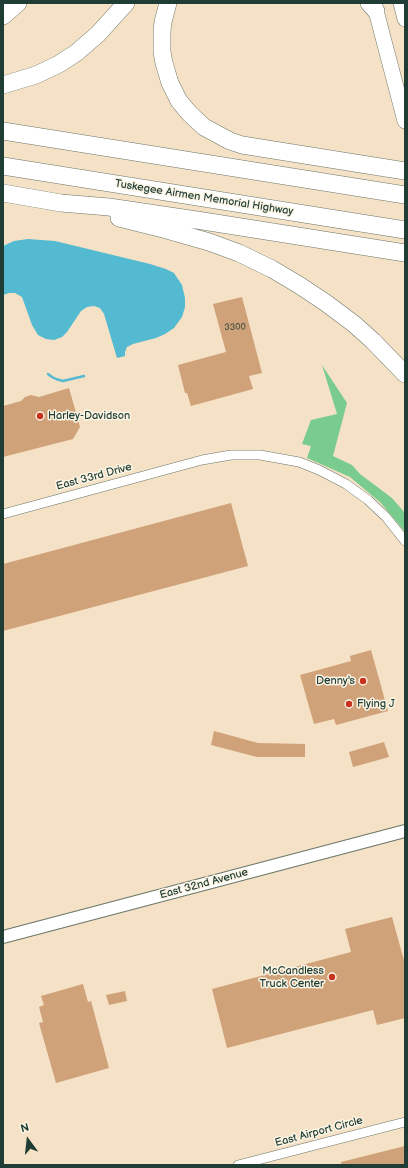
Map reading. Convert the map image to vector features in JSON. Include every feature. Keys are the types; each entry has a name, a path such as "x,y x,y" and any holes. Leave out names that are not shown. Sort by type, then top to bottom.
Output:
{"highway":[{"path":"3,16 18,3"},
{"path":"3,85 36,75 59,64 76,53 98,34 126,3"},
{"path":"168,3 162,31 162,52 164,63 170,83 179,101 204,127 230,141 242,145 405,171"},
{"path":"3,131 405,195"},
{"name":"Tuskegee Airmen Memorial Highway","path":"3,166 405,230"},
{"path":"3,192 60,202 109,207 405,253"},
{"path":"60,202 167,230 209,242 239,253 299,285 326,303 354,324 373,341 405,374"}],"main road":[{"path":"401,3 405,19"},
{"path":"373,6 405,121"}],"street":[{"name":"East 33rd Drive","path":"3,514 192,463 222,456 249,454 288,459 308,465 355,489 386,517 405,542"},
{"name":"East 32nd Avenue","path":"3,937 405,831"},
{"name":"East Airport Circle","path":"238,1165 405,1122"}],"green space":[{"path":"322,365 347,403 333,456 352,465 360,474 392,498 405,513 405,532 381,503 350,477 307,458 311,446 302,444 311,420 337,414"}],"water":[{"path":"28,239 55,241 150,264 174,273 182,285 185,298 185,307 182,317 174,328 165,334 127,347 125,356 117,358 104,314 100,308 94,306 87,307 81,311 62,337 54,340 46,339 38,335 32,325 22,297 15,293 3,295 3,246 14,241"}],"building":[{"path":"242,297 262,373 249,376 253,389 191,406 187,393 185,393 178,365 226,352 213,304"},
{"name":"Harley-Davidson","path":"69,388 80,427 73,439 3,457 3,406 21,401 25,397 31,395 39,397"},
{"path":"231,503 248,566 3,631 3,564"},
{"path":"371,650 388,711 336,725 334,719 314,724 300,675 351,661 350,656"},
{"path":"214,731 258,743 305,744 305,757 257,757 211,745"},
{"path":"384,742 389,757 353,767 349,752"},
{"name":"McCandless Truck Center","path":"392,917 405,964 405,1018 377,1025 373,1010 227,1048 212,989 351,952 345,929"},
{"path":"83,984 88,1002 91,1001 109,1068 56,1083 39,1023 43,1022 39,1007 44,1005 41,996"},
{"path":"125,991 127,1001 109,1005 106,995"},
{"path":"405,1146 405,1165 341,1165 341,1162"}],"waterway":[{"path":"48,374 63,381 84,376"}],"place":[{"name":"Harley-Davidson","path":"40,416"},
{"name":"Denny's","path":"363,681"},
{"name":"Flying J","path":"349,704"},
{"name":"McCandless Truck Center","path":"332,977"}]}
